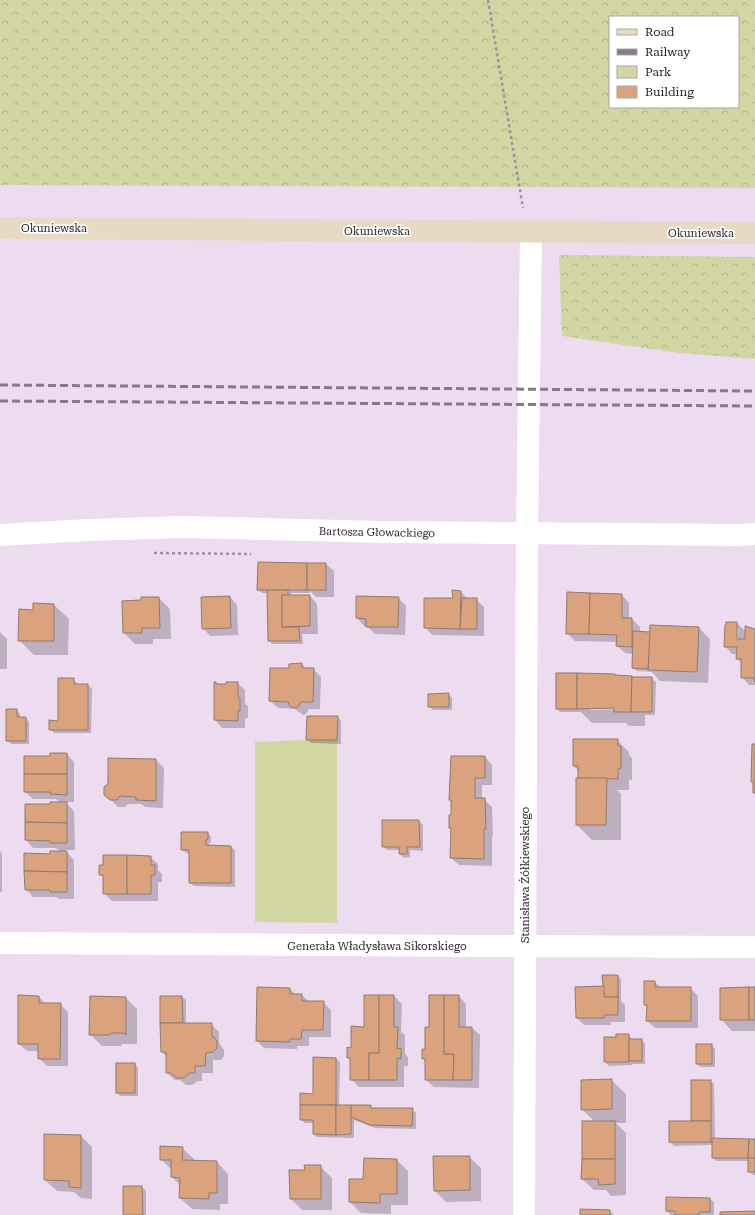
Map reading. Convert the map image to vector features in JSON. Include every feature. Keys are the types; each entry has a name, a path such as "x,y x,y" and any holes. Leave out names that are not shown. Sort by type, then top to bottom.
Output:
{"main road":[{"name":"Okuniewska","path":"0,228 755,233"}],"street":[{"name":"Stanisława Żółkiewskiego","path":"524,1215 530,232"},
{"name":"Bartosza Głowackiego","path":"0,535 87,530 185,527 527,534 755,534"},
{"name":"Generała Władysława Sikorskiego","path":"0,943 755,947"}],"path":[{"path":"488,0 521,202 530,232"},
{"path":"154,553 256,554"}],"green space":[{"path":"0,0 755,0 755,188 0,185"},
{"path":"559,255 755,257 755,359 679,353 562,336"},
{"path":"337,740 337,923 255,922 255,742"}],"building":[{"path":"258,562 307,563 307,590 257,590"},
{"path":"307,563 326,563 326,590 307,590"},
{"path":"267,590 288,590 288,595 282,595 282,627 299,627 300,641 268,641"},
{"path":"452,590 461,591 460,629 424,628 424,598 453,598"},
{"path":"567,592 590,593 589,634 566,634"},
{"path":"590,593 622,594 622,618 632,618 632,647 616,646 617,635 589,634"},
{"path":"282,595 310,595 310,626 282,627"},
{"path":"230,596 231,628 202,629 201,597"},
{"path":"356,596 399,597 398,627 366,627 366,619 356,618"},
{"path":"141,597 159,597 160,628 142,628 142,633 123,633 122,601 141,600"},
{"path":"462,598 477,598 477,629 460,629"},
{"path":"33,603 54,604 54,641 18,641 19,609 33,610"},
{"path":"726,622 737,622 737,639 745,639 745,626 755,629 755,682 754,678 741,678 741,659 736,659 737,647 724,647"},
{"path":"650,625 699,627 697,672 648,670"},
{"path":"633,631 650,632 648,669 632,668"},
{"path":"302,663 302,668 314,668 313,702 301,702 298,707 294,708 290,706 288,702 269,701 270,668 289,668 289,664"},
{"path":"556,673 577,673 577,709 556,709"},
{"path":"577,673 632,676 631,712 614,712 614,708 577,709"},
{"path":"632,677 652,677 652,712 631,712"},
{"path":"58,678 74,678 74,684 88,684 88,730 49,730 49,720 58,721"},
{"path":"214,682 216,682 216,684 226,684 226,682 238,682 240,711 238,711 238,721 214,720"},
{"path":"449,693 449,707 428,707 428,694"},
{"path":"6,709 17,709 17,717 26,717 26,741 6,741"},
{"path":"307,716 338,716 337,740 306,740"},
{"path":"573,739 618,739 618,746 621,746 621,768 618,769 618,779 578,778 578,766 573,766"},
{"path":"752,744 755,744 755,793 753,793 753,782 751,782"},
{"path":"50,753 67,753 67,774 24,774 24,756 50,756"},
{"path":"451,756 485,756 485,778 475,778 475,798 485,798 486,829 484,829 484,859 450,858 451,828 449,828 449,815 451,815 451,800 449,800"},
{"path":"108,758 156,759 156,801 136,800 136,797 120,796 117,800 110,800 104,795 104,787 108,784"},
{"path":"24,774 67,774 67,795 50,794 50,792 24,792"},
{"path":"576,778 607,778 606,825 576,825"},
{"path":"50,802 67,802 67,823 25,822 25,804 50,804"},
{"path":"382,820 419,820 420,847 407,847 407,854 399,854 399,847 382,847"},
{"path":"25,822 67,823 67,843 50,843 50,841 25,840"},
{"path":"181,832 208,832 206,845 231,846 231,883 189,883 189,850 181,850"},
{"path":"50,851 67,851 67,872 24,871 24,853 50,854"},
{"path":"103,855 127,855 127,894 103,894 103,875 99,875 99,865 103,865"},
{"path":"127,855 151,856 151,865 155,865 155,875 151,875 151,894 127,894"},
{"path":"24,871 67,872 67,892 25,890"},
{"path":"602,975 618,975 618,997 604,997"},
{"path":"644,981 655,981 655,987 691,987 691,1021 646,1021 647,1005 644,1005"},
{"path":"604,986 604,997 618,997 618,1015 604,1015 604,1018 576,1018 575,987"},
{"path":"257,987 290,988 290,994 302,994 302,1001 324,1001 323,1030 302,1030 301,1039 290,1039 290,1042 256,1041"},
{"path":"749,987 749,1020 720,1020 720,988"},
{"path":"749,987 755,987 755,1020 749,1020"},
{"path":"18,995 39,996 39,1003 61,1003 60,1059 38,1059 38,1044 18,1044"},
{"path":"364,995 379,995 379,1053 369,1053 369,1080 350,1080 350,1058 347,1058 347,1047 351,1048 351,1026 364,1027"},
{"path":"379,995 394,995 394,1027 398,1027 397,1049 401,1048 401,1059 397,1058 397,1080 369,1080 369,1053 379,1053"},
{"path":"429,995 444,995 444,1054 454,1054 453,1080 425,1080 425,1059 422,1059 422,1049 425,1049 425,1027 429,1027"},
{"path":"444,995 459,995 459,1027 472,1027 472,1080 453,1080 454,1054 444,1054"},
{"path":"90,996 126,997 126,1035 125,1033 111,1033 110,1035 89,1035"},
{"path":"160,996 182,996 183,1023 160,1023"},
{"path":"160,1023 212,1023 212,1037 214,1037 217,1041 217,1048 213,1052 206,1053 205,1066 195,1066 195,1073 190,1073 184,1078 177,1078 171,1073 166,1073 166,1052 161,1052"},
{"path":"616,1034 629,1034 629,1062 604,1062 604,1037 616,1037"},
{"path":"629,1039 642,1039 642,1061 629,1061"},
{"path":"696,1044 712,1044 712,1064 696,1064"},
{"path":"313,1057 336,1058 336,1105 300,1105 300,1093 313,1094"},
{"path":"116,1063 135,1063 135,1093 116,1093"},
{"path":"612,1079 612,1109 581,1110 581,1080"},
{"path":"691,1080 711,1080 711,1121 691,1121"},
{"path":"300,1105 336,1105 336,1135 313,1134 313,1120 300,1120"},
{"path":"336,1105 351,1105 351,1134 336,1135"},
{"path":"351,1105 371,1105 371,1108 413,1108 412,1126 370,1125 351,1117"},
{"path":"582,1121 615,1121 615,1159 582,1159"},
{"path":"669,1121 711,1121 711,1142 669,1142"},
{"path":"44,1134 81,1135 81,1188 69,1187 69,1181 44,1180"},
{"path":"712,1138 749,1139 748,1158 712,1158"},
{"path":"749,1139 755,1139 755,1158 748,1158"},
{"path":"160,1146 183,1147 182,1160 217,1161 217,1193 209,1193 209,1199 179,1198 180,1178 171,1177 171,1160 160,1160"},
{"path":"433,1156 470,1156 470,1190 434,1191"},
{"path":"364,1158 397,1159 397,1194 380,1194 380,1203 349,1202 349,1179 363,1179"},
{"path":"748,1158 755,1158 755,1172 748,1172"},
{"path":"582,1159 615,1159 615,1184 599,1185 598,1179 581,1179"},
{"path":"304,1165 321,1165 321,1199 290,1199 289,1170 305,1170"},
{"path":"123,1186 142,1186 143,1215 123,1215"},
{"path":"666,1197 710,1198 710,1212 699,1212 699,1215 675,1215 675,1211 666,1211"},
{"path":"580,1209 610,1210 610,1215 580,1215"},
{"path":"755,1211 755,1215 720,1215 720,1212"}],"railway":[{"path":"0,385 755,391"},
{"path":"0,401 755,406"}]}
